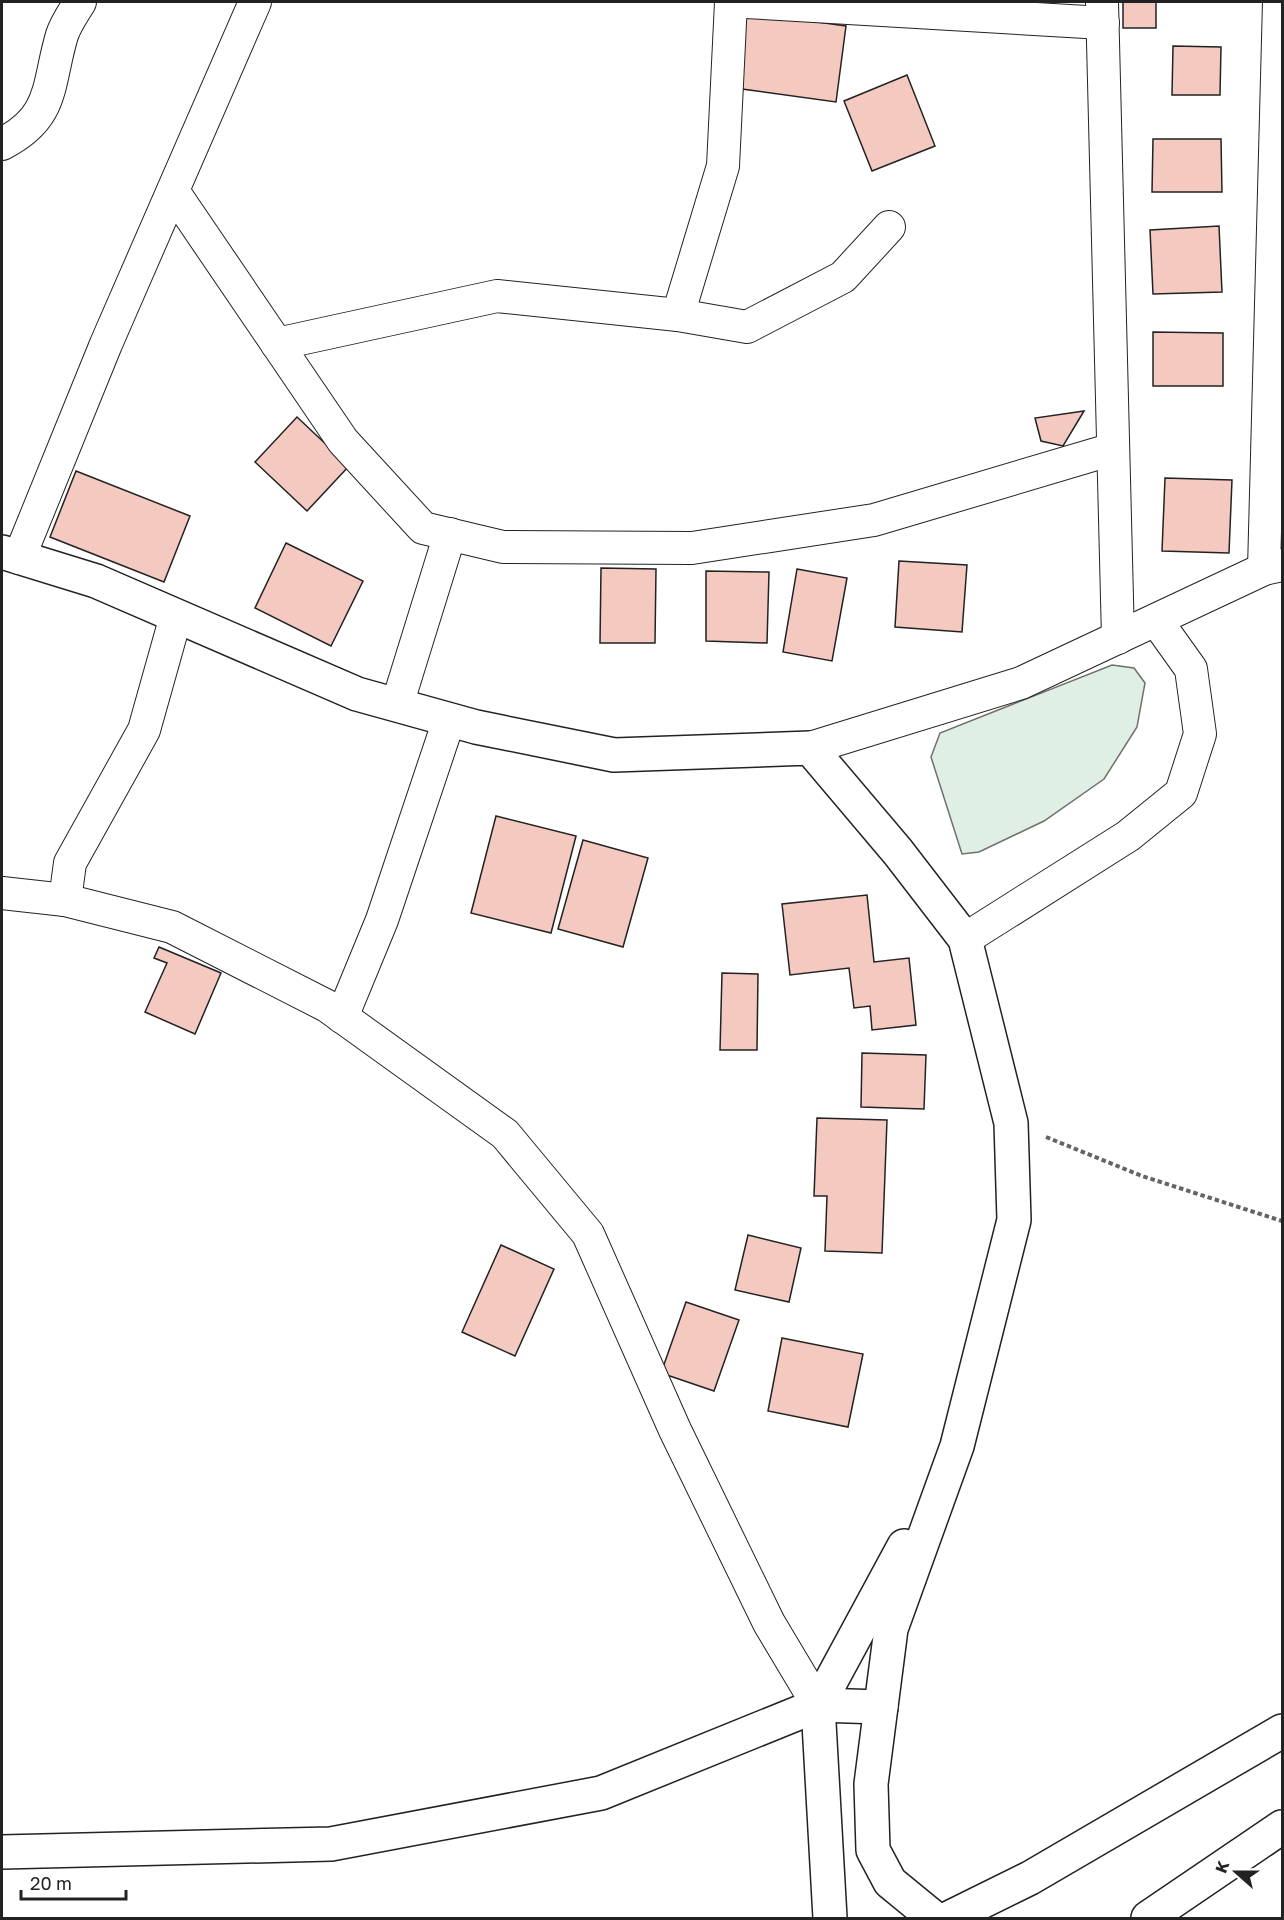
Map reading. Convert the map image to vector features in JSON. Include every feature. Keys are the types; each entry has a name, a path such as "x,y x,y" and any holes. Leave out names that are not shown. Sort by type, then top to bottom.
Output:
{"street":[{"path":"2,144 22,134 44,109 63,32 80,2"},
{"path":"255,2 10,555 96,581 357,694 449,720 614,755 810,748 1021,683 1274,567 1279,2"},
{"path":"678,315 723,166 731,2"},
{"path":"746,2 1102,12 1118,638"},
{"path":"172,191 344,441 423,528 503,547 692,548 874,520 1113,449"},
{"path":"277,344 497,296 678,315 747,327 843,277 889,227"},
{"path":"397,705 450,534"},
{"path":"64,900 70,863 144,730 176,616"},
{"path":"965,939 1128,836 1181,792 1200,734 1191,669 1156,620"},
{"path":"342,1017 382,920 449,720"},
{"path":"810,748 898,852 965,939 1011,1123 1014,1220 957,1446 891,1629 871,1784 873,1850 891,1882 934,1918"},
{"path":"2,893 64,900 172,927 327,1006 505,1134 588,1234 690,1463 769,1623 818,1705 830,1918"},
{"path":"818,1705 957,1446"},
{"path":"2,1852 331,1844 601,1793 818,1705 881,1707"},
{"path":"949,1918 1030,1878 1282,1731"},
{"path":"1148,1918 1282,1827"},
{"path":"1169,1918 1196,1886"}],"path":[{"path":"1011,1123 1142,1176 1282,1221"}],"green space":[{"path":"1112,665 1134,668 1145,683 1137,727 1104,779 1044,821 979,852 962,854 931,757 940,733"}],"building":[{"path":"1123,2 1156,2 1156,28 1123,28"},
{"path":"745,12 846,26 836,102 735,88"},
{"path":"1173,46 1221,47 1220,95 1172,95"},
{"path":"907,75 935,146 872,171 844,101"},
{"path":"1153,139 1221,139 1222,192 1152,192"},
{"path":"1219,226 1222,292 1153,294 1150,230"},
{"path":"1153,332 1223,333 1223,386 1153,386"},
{"path":"1084,411 1063,446 1041,441 1035,418"},
{"path":"297,417 349,466 307,511 255,462"},
{"path":"76,471 190,516 164,582 50,537"},
{"path":"1165,478 1232,480 1229,553 1162,551"},
{"path":"286,543 363,581 331,646 255,608"},
{"path":"899,561 967,565 962,632 895,627"},
{"path":"601,568 656,569 655,643 600,643"},
{"path":"797,569 847,578 832,661 783,652"},
{"path":"706,571 769,572 767,643 706,641"},
{"path":"496,816 576,836 551,933 471,913"},
{"path":"583,840 648,858 623,947 558,929"},
{"path":"867,895 874,962 909,958 916,1025 872,1030 870,1006 854,1008 849,968 790,975 782,904"},
{"path":"159,947 221,973 195,1034 145,1012 167,963 154,958"},
{"path":"722,973 758,974 757,1050 720,1050"},
{"path":"862,1053 926,1055 924,1109 861,1107"},
{"path":"817,1118 887,1120 882,1253 825,1251 827,1196 814,1196"},
{"path":"748,1235 801,1248 789,1302 735,1290"},
{"path":"501,1245 554,1269 515,1356 462,1332"},
{"path":"686,1302 739,1320 714,1391 661,1373"},
{"path":"782,1338 863,1354 848,1427 768,1411"}]}
